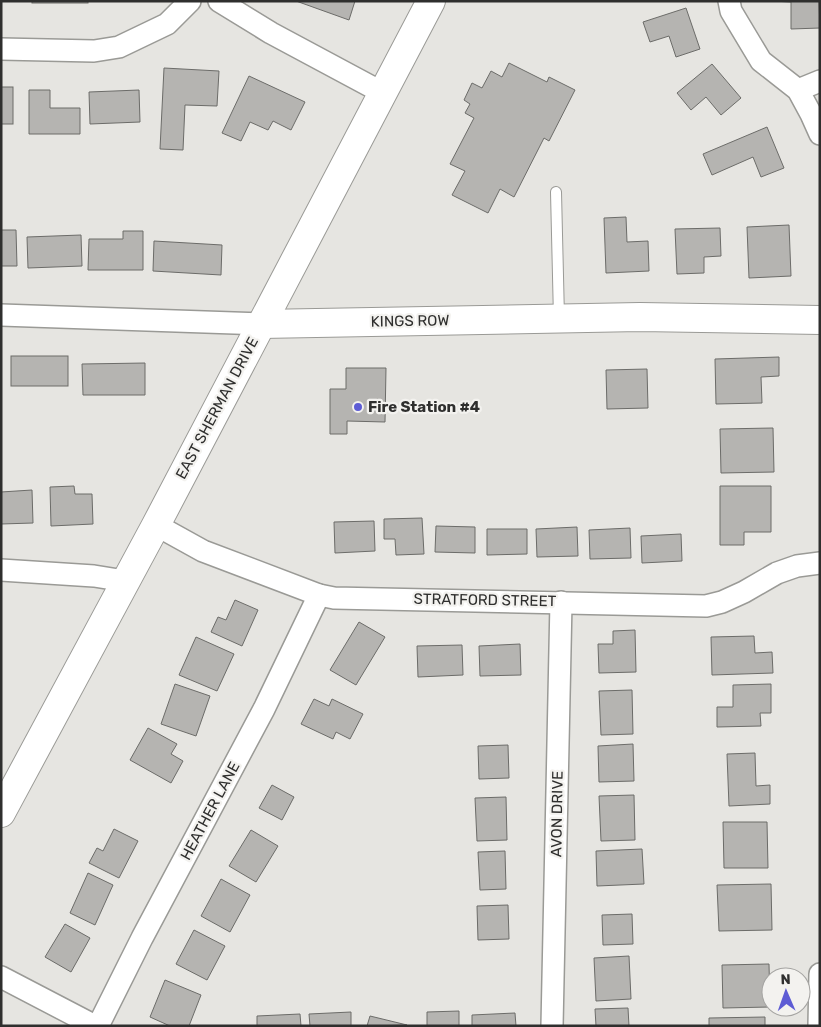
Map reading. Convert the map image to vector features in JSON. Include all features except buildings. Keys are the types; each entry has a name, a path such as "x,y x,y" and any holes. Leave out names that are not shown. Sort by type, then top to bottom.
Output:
{"main road":[{"name":"EAST SHERMAN DRIVE","path":"1,813 156,525 431,1"},
{"name":"KINGS ROW","path":"261,324 640,317 820,320"}],"street":[{"path":"1,49 94,51 119,47 167,24 190,1"},
{"path":"219,1 271,33 383,93"},
{"path":"729,1 732,11 761,61 798,90 812,114 820,134"},
{"path":"798,90 820,81"},
{"name":"KINGS ROW","path":"1,315 261,324"},
{"name":"STRATFORD STREET","path":"156,525 203,551 319,595 334,598 706,606 722,602 744,592 777,573 797,566 820,563"},
{"path":"1,570 94,576 125,581"},
{"name":"HEATHER LANE","path":"96,1026 264,709 319,595"},
{"name":"AVON DRIVE","path":"552,1026 561,602"},
{"path":"819,1026 820,974"},
{"path":"1,977 96,1026"}],"lane":[{"path":"556,192 559,319"}],"place":[{"name":"Fire Station #4","path":"358,407"}]}
